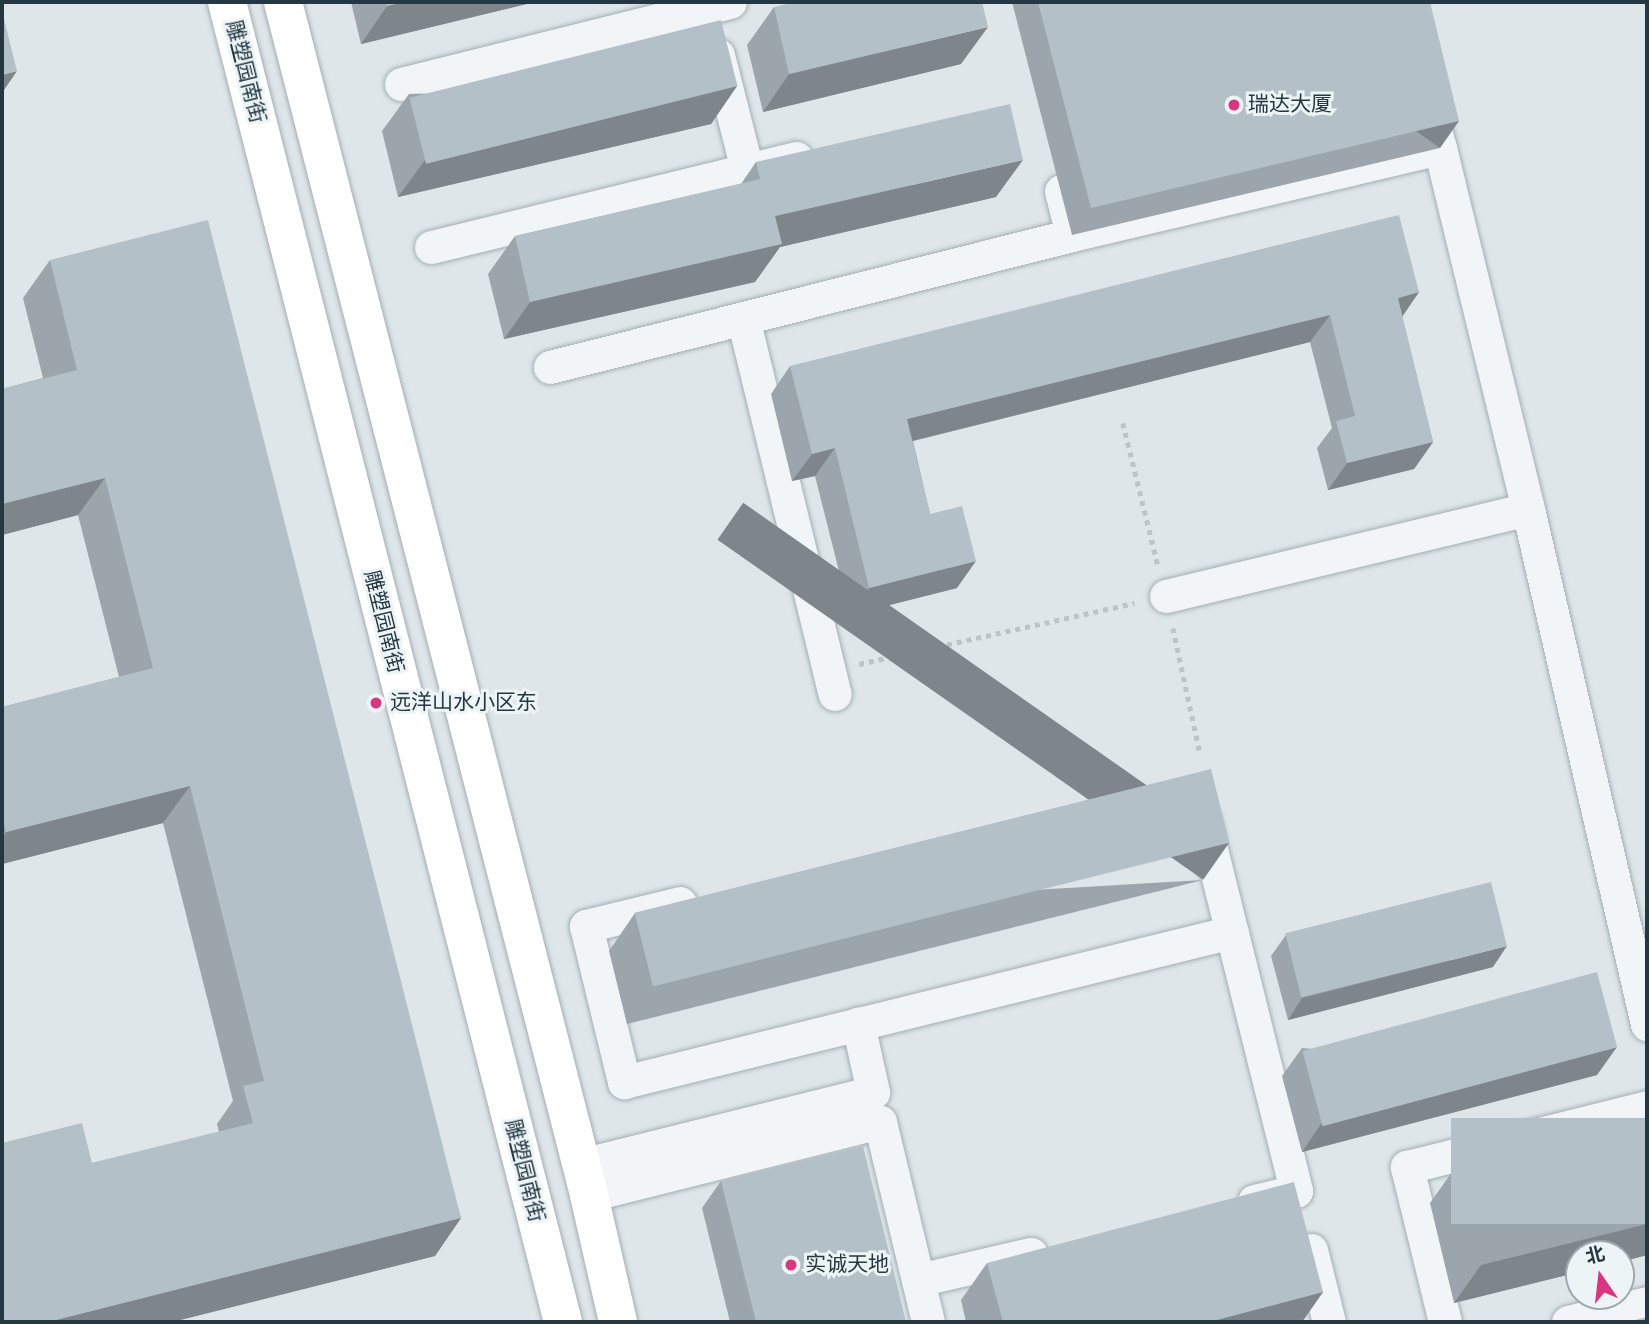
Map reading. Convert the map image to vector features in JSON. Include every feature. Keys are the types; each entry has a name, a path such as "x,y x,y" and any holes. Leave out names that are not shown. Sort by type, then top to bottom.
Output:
{"main road":[{"name":"雕塑园南街","path":"227,2 563,1322"},
{"path":"283,2 585,1180 618,1322"}],"street":[{"path":"401,84 713,4 747,170"},
{"path":"1427,95 1528,509 1647,1024"},
{"path":"550,367 1072,235 1440,148"},
{"path":"431,247 827,151"},
{"path":"1054,162 1072,235"},
{"path":"743,318 831,682"},
{"path":"1166,596 1528,509"},
{"path":"1196,789 1329,1322"},
{"path":"707,896 586,926 624,1082 1232,932"},
{"path":"858,1024 928,1322"},
{"path":"585,1180 876,1107"},
{"path":"1445,1322 1407,1167 1647,1107"},
{"path":"1228,1207 1296,1191"},
{"path":"918,1280 1066,1245"},
{"path":"1569,1322 1647,1303"}],"path":[{"path":"831,682 1166,596"}],"building":[{"path":"386,2 404,2 387,6"},
{"path":"796,2 982,2 988,27 789,74 774,7"},
{"name":"瑞达大厦","path":"1038,2 1430,2 1459,121 1091,208"},
{"path":"2,11 17,71 2,75"},
{"path":"721,20 737,86 426,164 410,98"},
{"path":"1010,104 1023,160 775,216 782,244 530,302 515,236 760,179 756,162"},
{"path":"1399,215 1419,292 1398,298 1433,442 1347,463 1336,421 1355,416 1330,315 907,419 930,514 962,506 976,561 869,588 835,448 812,454 790,366"},
{"path":"208,220 461,1218 48,1322 2,1322 2,1143 82,1123 92,1163 253,1123 243,1086 264,1081 190,786 6,832 2,813 2,707 153,668 105,478 2,504 2,389 77,370 50,260"},
{"path":"1211,769 1229,843 653,986 635,913"},
{"path":"1491,882 1507,946 1301,997 1285,933"},
{"path":"1597,972 1617,1047 1323,1126 1302,1051"},
{"path":"1451,1118 1647,1118 1647,1224 1451,1224"},
{"name":"实诚天地","path":"863,1146 906,1322 756,1322 721,1181"},
{"path":"1294,1182 1323,1292 1209,1322 1003,1322 987,1263"},
{"path":"1647,1317 1647,1322 1627,1322"}],"place":[{"name":"瑞达大厦","path":"1234,105"},
{"name":"远洋山水小区东","path":"376,703"},
{"name":"实诚天地","path":"791,1265"}]}
